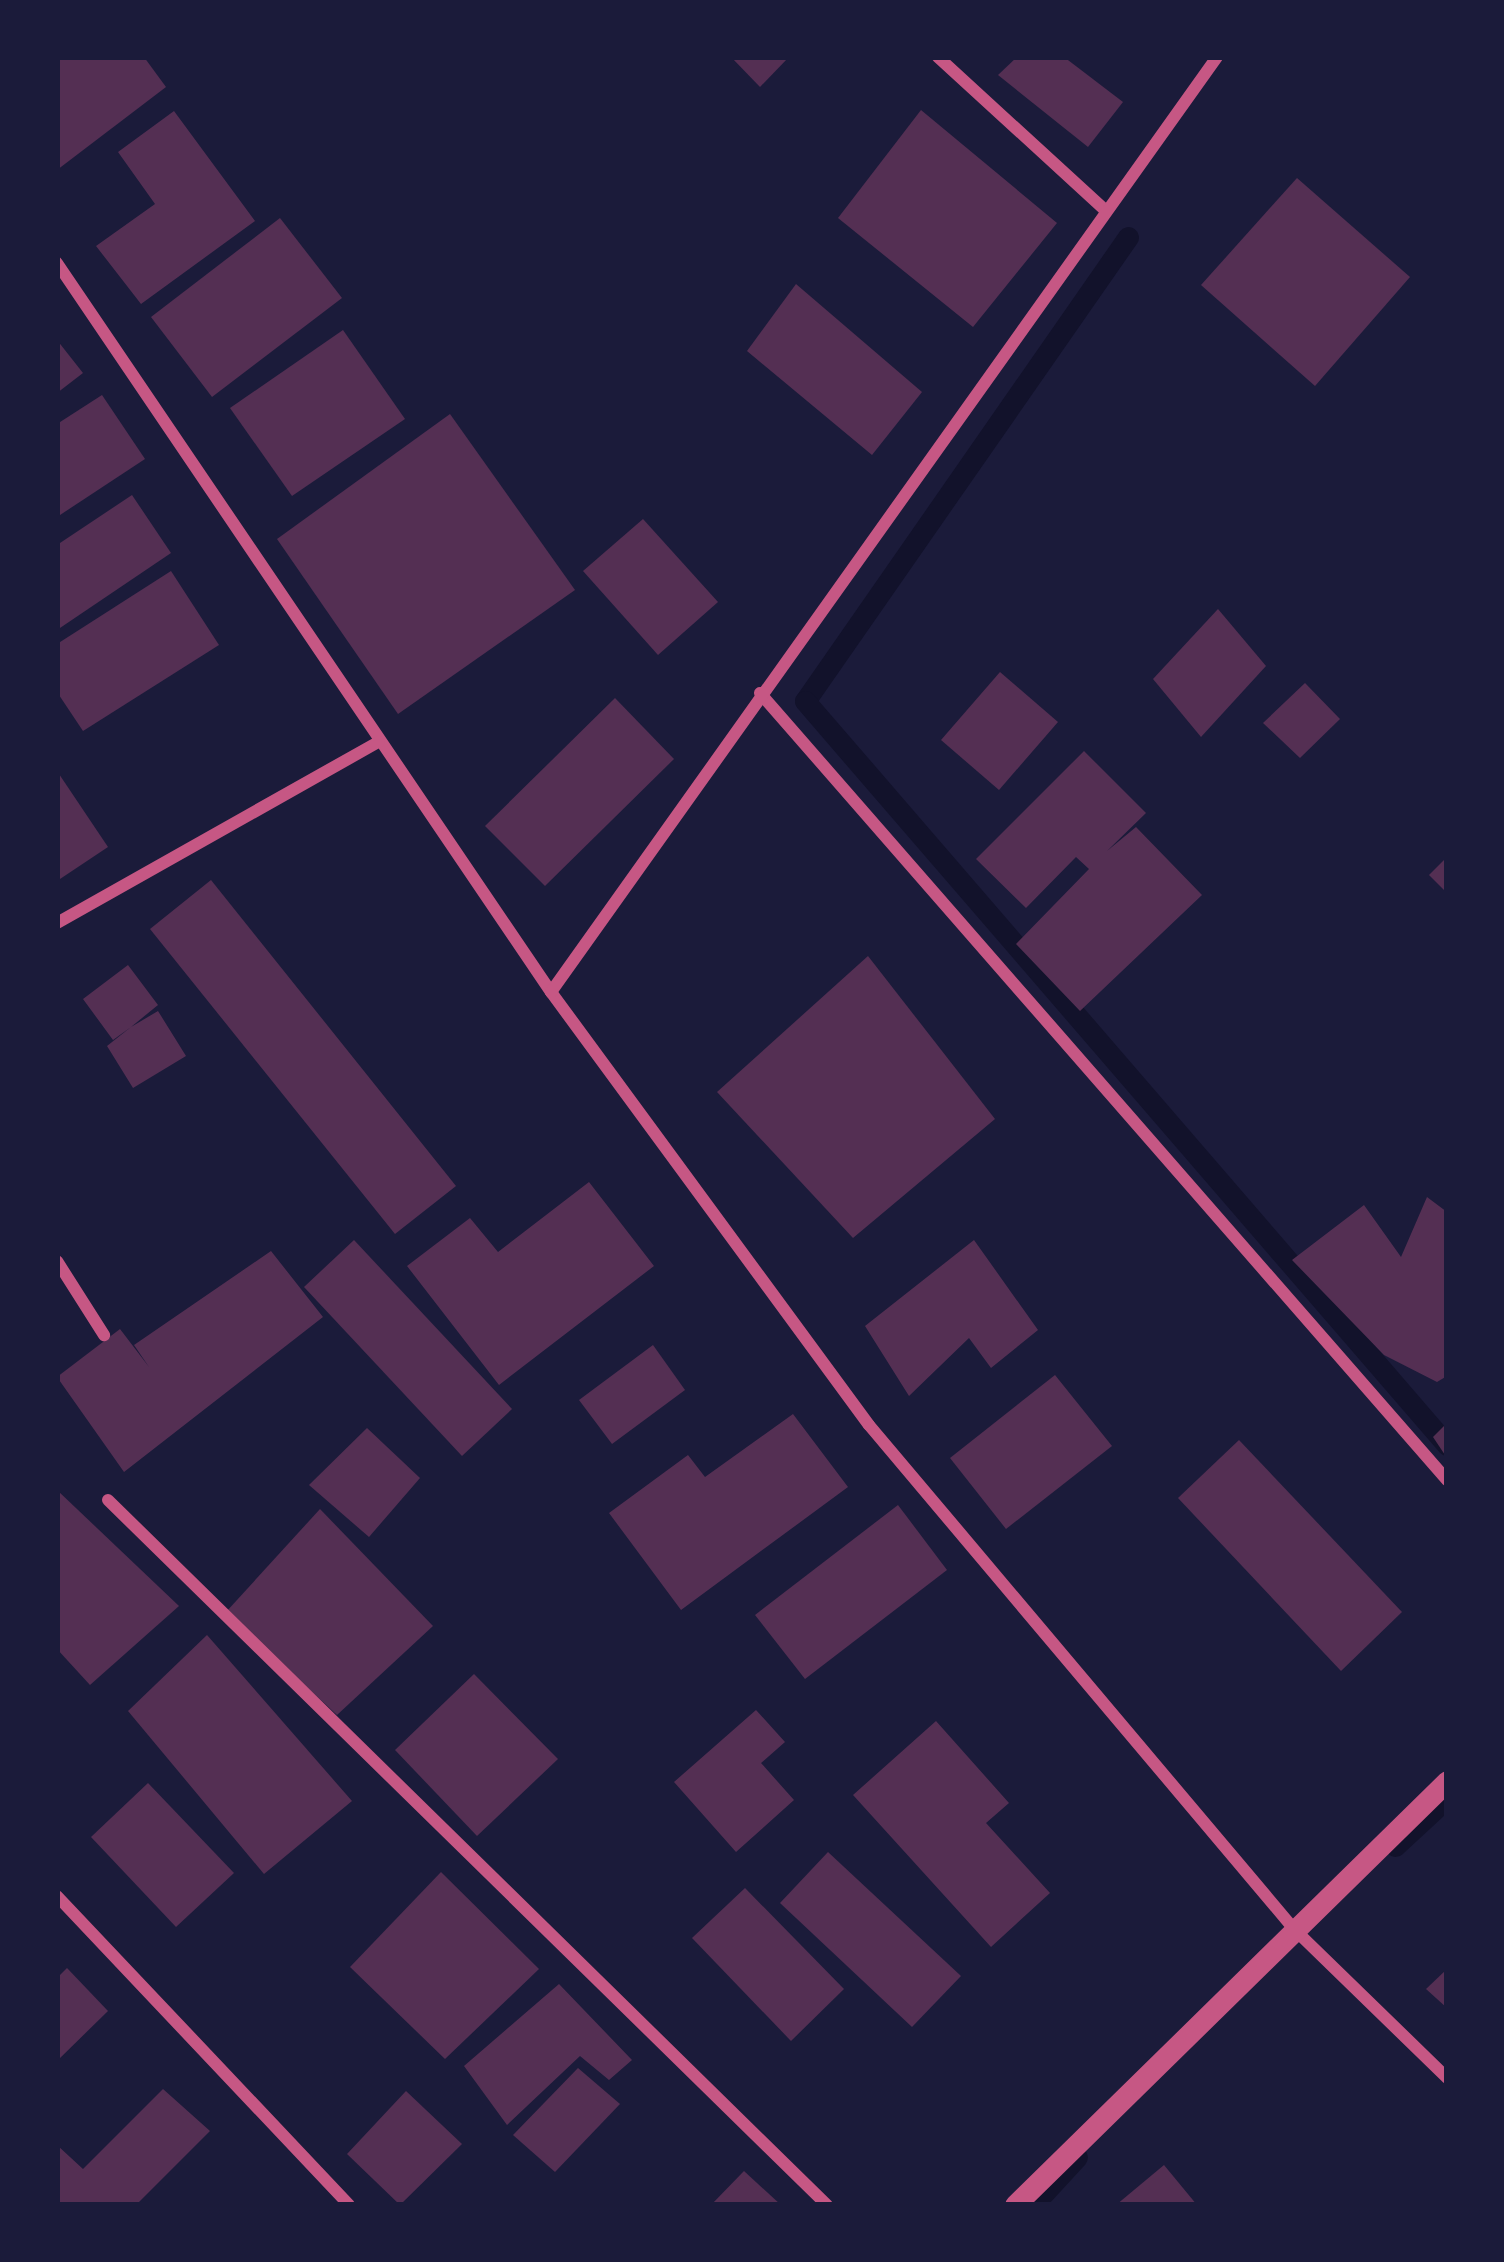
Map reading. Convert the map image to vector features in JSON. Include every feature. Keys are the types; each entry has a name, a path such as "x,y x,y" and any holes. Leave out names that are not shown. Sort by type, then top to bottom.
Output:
{"street":[{"path":"938,57 1106,211"},
{"path":"551,992 1217,57"},
{"path":"57,263 551,992 869,1425 1294,1929 1447,2078"},
{"path":"760,693 1447,1480"},
{"path":"57,923 378,742"},
{"path":"57,1262 104,1335"},
{"path":"109,1500 827,2205"},
{"path":"1015,2205 1447,1780"},
{"path":"57,1896 349,2205"}],"building":[{"path":"57,57 144,57 166,87 57,170"},
{"path":"731,57 789,57 760,87"},
{"path":"1017,57 1064,57 1123,102 1088,147 998,75"},
{"path":"921,110 1057,223 973,327 838,218"},
{"path":"174,111 255,221 141,304 96,246 155,204 118,152"},
{"path":"1297,178 1410,277 1315,386 1201,285"},
{"path":"280,218 342,298 212,397 151,317"},
{"path":"796,284 922,392 872,455 747,351"},
{"path":"343,330 405,419 292,496 230,408"},
{"path":"57,340 83,373 57,393"},
{"path":"102,395 145,459 57,517 57,424"},
{"path":"450,414 575,590 398,714 277,539"},
{"path":"132,495 171,553 57,630 57,545"},
{"path":"643,519 718,602 658,655 583,571"},
{"path":"171,571 219,645 83,731 57,692 57,644"},
{"path":"1218,609 1266,666 1201,737 1153,679"},
{"path":"1000,672 1058,722 999,790 941,740"},
{"path":"1305,683 1340,719 1300,758 1263,723"},
{"path":"615,698 674,759 545,886 485,826"},
{"path":"1084,751 1146,813 1107,851 1136,827 1202,895 1080,1011 1016,944 1089,869 1076,857 1026,908 976,859"},
{"path":"57,771 108,847 57,881"},
{"path":"1447,857 1447,893 1429,875"},
{"path":"211,880 456,1186 395,1234 150,929"},
{"path":"868,956 995,1119 853,1238 717,1092"},
{"path":"128,965 158,1005 113,1040 83,999"},
{"path":"158,1011 186,1056 133,1088 107,1046"},
{"path":"589,1182 654,1266 499,1385 407,1266 470,1218 498,1252"},
{"path":"1427,1197 1447,1212 1447,1376 1437,1382 1384,1355 1292,1260 1364,1205 1401,1257"},
{"path":"354,1240 512,1409 462,1456 304,1287"},
{"path":"974,1240 1038,1330 991,1368 969,1338 909,1396 865,1326"},
{"path":"271,1251 323,1317 124,1472 57,1377 120,1329 149,1367 134,1345"},
{"path":"653,1345 685,1390 612,1444 579,1400"},
{"path":"1055,1375 1112,1446 1006,1529 950,1458"},
{"path":"793,1414 848,1487 681,1610 609,1513 688,1455 705,1477"},
{"path":"1447,1423 1447,1458 1433,1437"},
{"path":"367,1428 420,1478 369,1537 309,1485"},
{"path":"1239,1440 1402,1612 1341,1671 1178,1498"},
{"path":"57,1490 179,1606 90,1685 57,1649"},
{"path":"898,1505 947,1570 805,1679 755,1615"},
{"path":"320,1509 433,1626 337,1715 226,1612"},
{"path":"207,1635 352,1801 264,1874 128,1711"},
{"path":"474,1674 558,1759 477,1836 395,1750"},
{"path":"756,1710 785,1742 761,1763 794,1800 736,1852 674,1782"},
{"path":"936,1721 1009,1803 986,1823 1050,1893 991,1947 853,1795"},
{"path":"148,1783 234,1873 176,1927 91,1837"},
{"path":"828,1852 961,1976 912,2027 780,1903"},
{"path":"441,1872 539,1969 445,2059 350,1967"},
{"path":"745,1888 844,1989 791,2041 692,1938"},
{"path":"67,1968 108,2011 57,2061 57,1978"},
{"path":"1447,1969 1447,2008 1426,1989"},
{"path":"559,1984 632,2060 609,2080 580,2056 507,2125 464,2066"},
{"path":"578,2068 620,2104 555,2172 513,2135"},
{"path":"163,2089 210,2131 136,2205 57,2205 57,2145 83,2169"},
{"path":"406,2091 462,2144 400,2205 347,2154"},
{"path":"1164,2165 1197,2205 1116,2205"},
{"path":"744,2171 781,2205 711,2205"}],"waterway":[{"path":"1128,237 805,701 1447,1445"},
{"path":"1395,1846 1447,1798"},
{"path":"1033,2205 1077,2157"}]}
